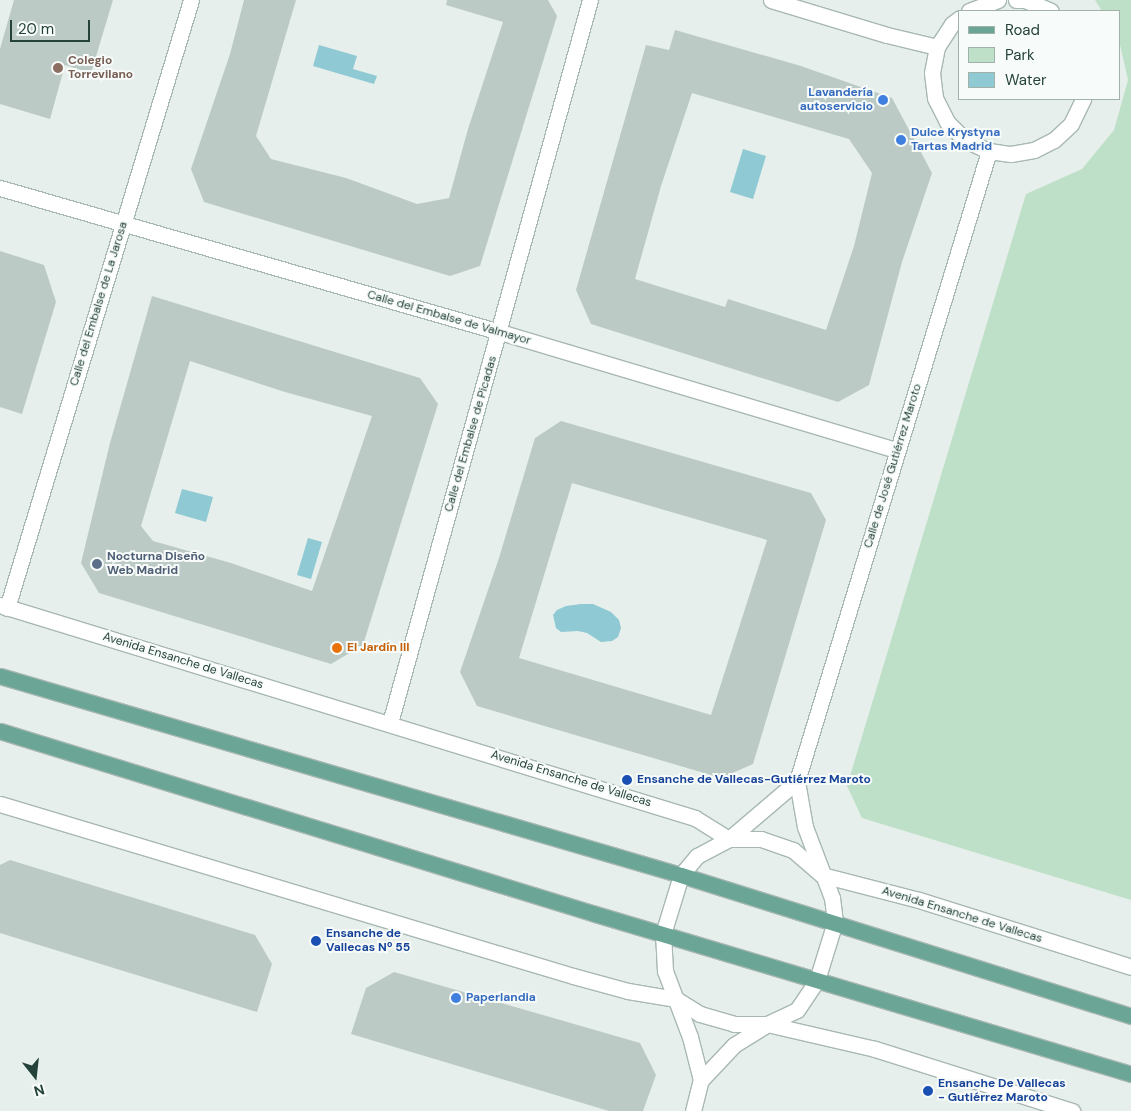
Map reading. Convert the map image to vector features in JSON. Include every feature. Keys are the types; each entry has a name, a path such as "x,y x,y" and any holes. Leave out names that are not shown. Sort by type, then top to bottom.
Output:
{"main road":[{"path":"0,676 681,875 1131,1016"},
{"path":"0,731 663,934 1131,1074"}],"street":[{"name":"Calle del Embalse de La Jarosa","path":"4,607 191,0"},
{"name":"Calle del Embalse de Picadas","path":"390,724 500,332 590,0"},
{"path":"771,0 938,47"},
{"path":"972,10 998,0"},
{"path":"1016,0 1025,0 1049,10"},
{"path":"958,20 952,24 938,47 932,73 935,98 946,122 965,140 989,151 1011,154 1034,150 1054,140 1071,124 1083,100"},
{"name":"Calle de José Gutiérrez Maroto","path":"701,1080 734,1045 767,1024 797,1010 817,980 835,922 832,898 805,827 797,781 989,151"},
{"name":"Calle del Embalse de Valmayor","path":"0,188 122,225 500,332 897,450"},
{"name":"Avenida Ensanche de Vallecas","path":"4,607 695,818 729,839 761,839 793,850 822,875 919,900 1131,967"},
{"name":"Calle de José Gutiérrez Maroto","path":"693,1111 701,1080 690,1037 665,971 663,934 681,875 697,856 729,839 797,781"},
{"path":"0,804 628,992 676,999 700,1014 734,1024 767,1024 875,1049 1072,1111"}],"green space":[{"path":"1095,0 1131,0 1131,900 862,818 847,786 1026,194 1082,169 1114,130 1128,80 1121,49 1121,10 1101,10"}],"water":[{"path":"319,45 357,56 353,69 377,76 374,84 313,66"},
{"path":"743,149 766,156 753,199 730,192"},
{"path":"182,489 213,497 206,522 175,513"},
{"path":"308,538 322,542 311,579 297,575"},
{"path":"593,604 611,612 619,620 621,628 618,637 612,641 601,642 587,633 578,631 561,632 556,628 553,615 557,610 566,606"}],"building":[{"path":"14,0 113,0 91,73 65,65 50,119 0,104 0,49"},
{"path":"244,0 296,0 256,136 271,159 346,178 417,204 449,198 468,129 503,22 446,5 447,0 548,0 557,16 480,266 450,276 204,202 191,169 230,54"},
{"path":"675,30 801,66 892,98 932,173 902,262 869,385 838,402 591,324 576,290 646,45 669,50","holes":["692,93 849,139 872,173 854,246 826,330 728,299 725,307 635,279 661,186"]},
{"path":"0,251 44,265 56,302 22,414 0,407"},
{"path":"152,296 420,378 438,404 363,645 331,664 99,593 81,563 110,443","holes":["190,361 285,392 372,416 312,591 231,563 153,541 141,526"]},
{"path":"561,421 811,493 826,520 753,764 721,778 477,706 460,672 499,558 535,438","holes":["572,483 767,540 711,715 519,658"]},
{"path":"10,860 255,935 272,964 257,1012 0,933 0,865"},
{"path":"394,972 640,1043 656,1075 643,1111 609,1111 351,1034 366,988"}],"place":[{"name":"Colegio Torrevilano","path":"58,68"},
{"name":"Lavandería autoservicio","path":"883,100"},
{"name":"Dulce Krystyna Tartas Madrid","path":"901,140"},
{"name":"Nocturna Diseño Web Madrid","path":"97,564"},
{"name":"El Jardín III","path":"337,648"},
{"name":"Ensanche de Vallecas-Gutiérrez Maroto","path":"627,780"},
{"name":"Ensanche de Vallecas Nº 55","path":"316,941"},
{"name":"Paperlandia","path":"456,998"},
{"name":"Ensanche De Vallecas - Gutiérrez Maroto","path":"928,1091"}]}
